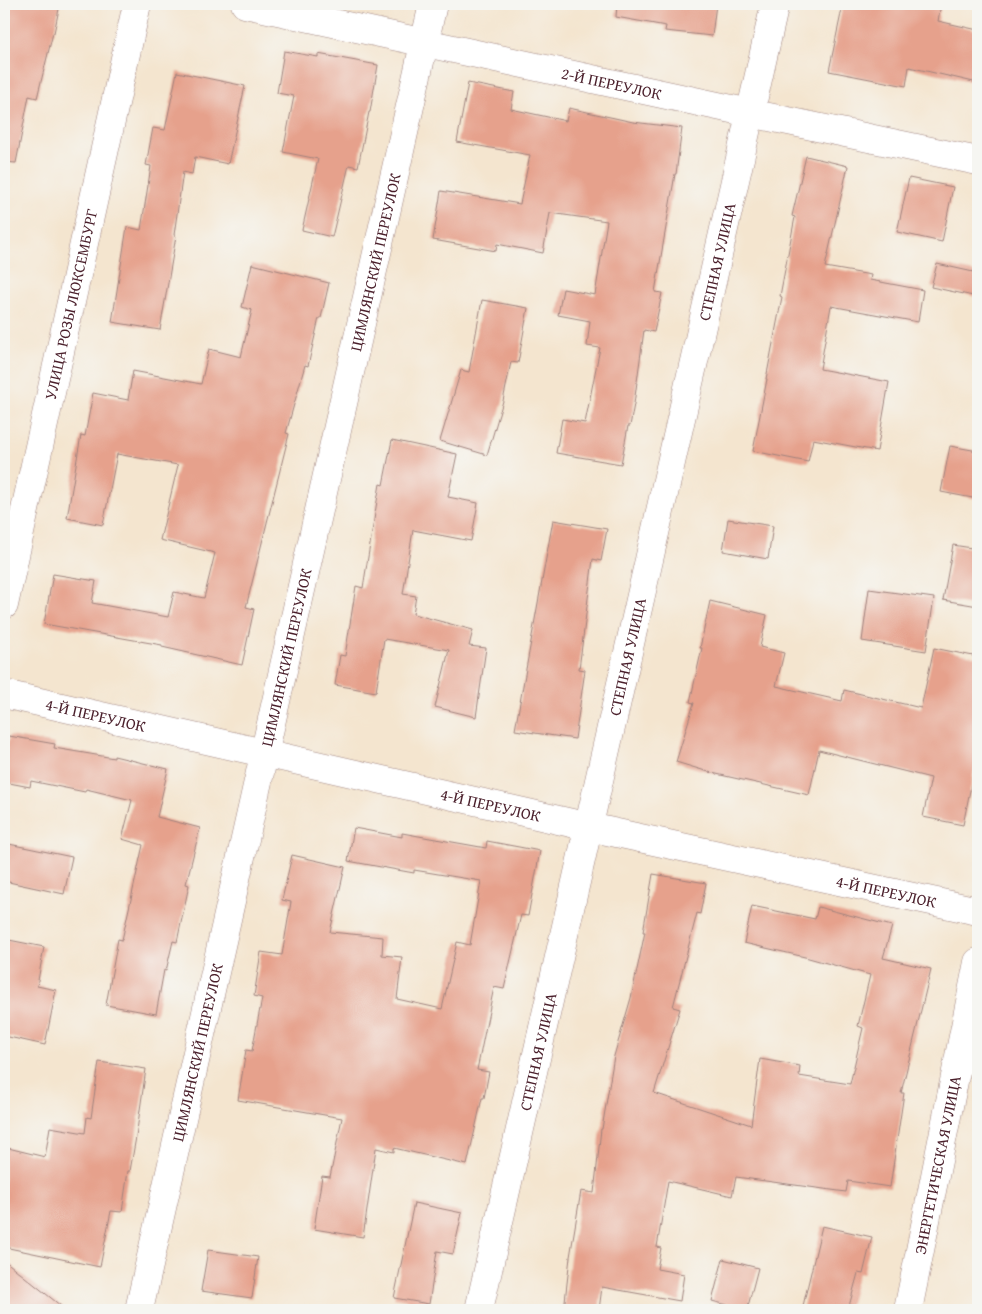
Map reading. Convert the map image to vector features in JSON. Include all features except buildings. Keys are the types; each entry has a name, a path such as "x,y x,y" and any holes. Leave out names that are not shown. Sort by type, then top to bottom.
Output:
{"street":[{"name":"УЛИЦА РОЗЫ ЛЮКСЕМБУРГ","path":"4,605 137,4"},
{"name":"2-Й ПЕРЕУЛОК","path":"245,4 978,160"},
{"name":"ЦИМЛЯНСКИЙ ПЕРЕУЛОК","path":"139,1310 433,4"},
{"name":"СТЕПНАЯ УЛИЦА","path":"480,1310 775,4"},
{"name":"4-Й ПЕРЕУЛОК","path":"4,694 589,827 978,911"},
{"name":"ЭНЕРГЕТИЧЕСКАЯ УЛИЦА","path":"908,1310 978,962"}]}
